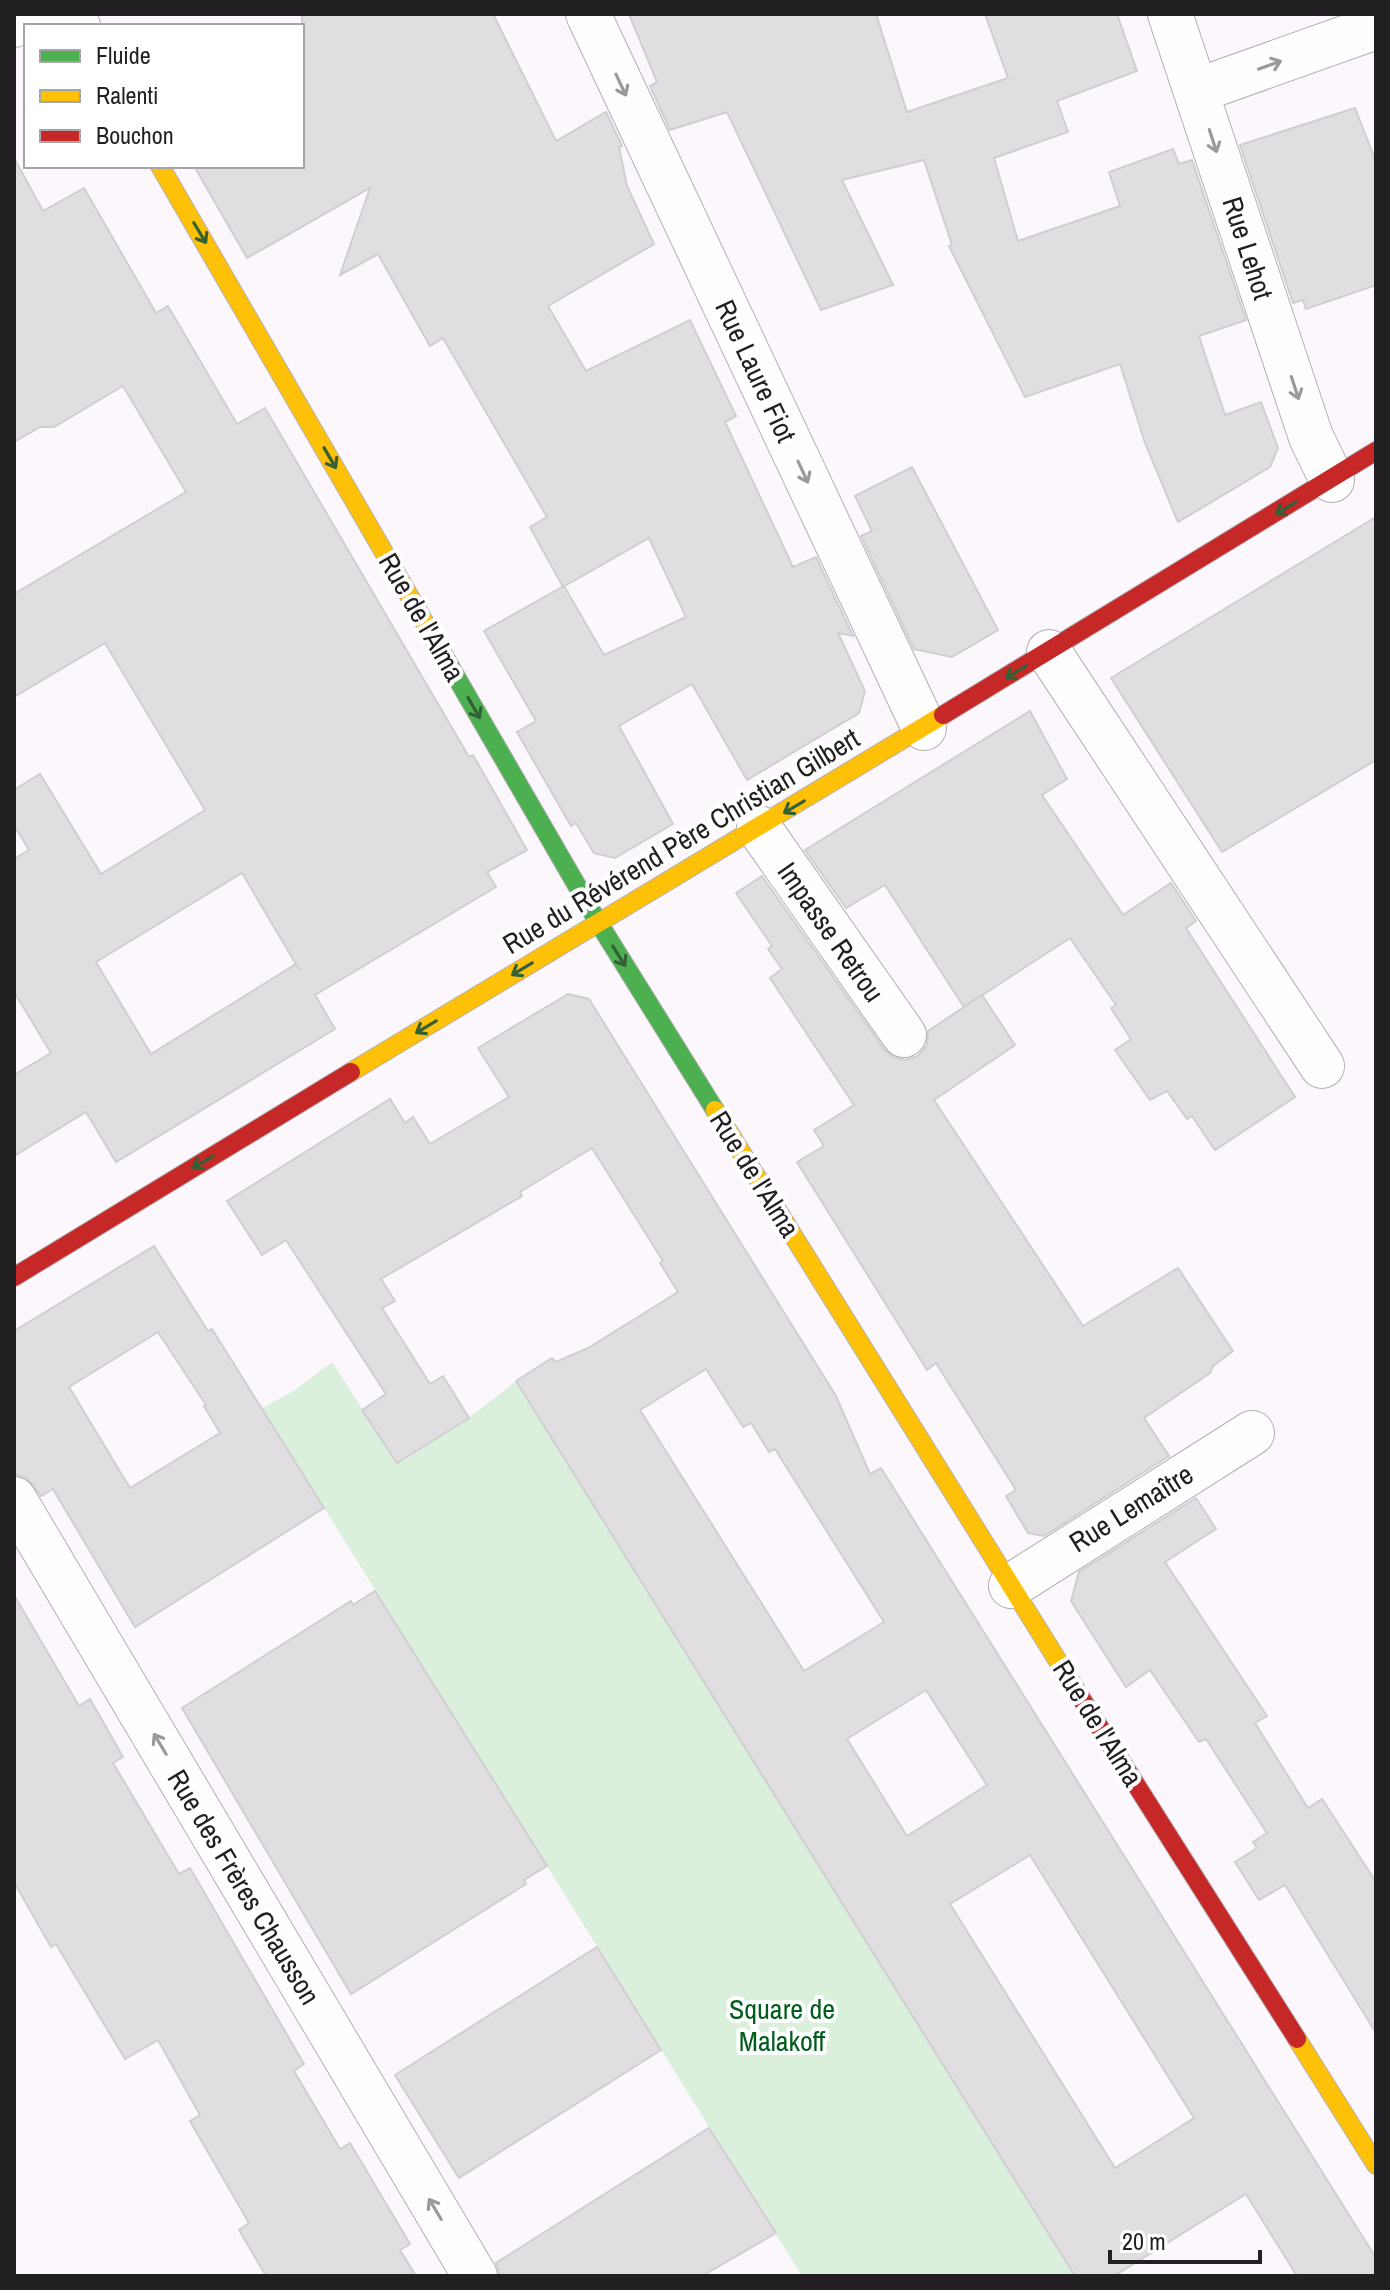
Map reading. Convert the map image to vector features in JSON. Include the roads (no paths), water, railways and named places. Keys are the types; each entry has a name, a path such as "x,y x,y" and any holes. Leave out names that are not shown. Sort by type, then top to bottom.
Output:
{"street":[{"path":"14,25 36,14"},
{"name":"Rue Laure Fiot","path":"588,14 924,728"},
{"name":"Rue Lehot","path":"1170,14 1311,437 1332,480"},
{"path":"1196,91 1376,27"},
{"name":"Rue de l'Alma","path":"161,168 598,922 1376,2165"},
{"name":"Rue du Révérend Père Christian Gilbert","path":"14,1277 924,728 1376,451"},
{"path":"1049,652 1322,1066"},
{"name":"Impasse Retrou","path":"759,828 904,1035"},
{"name":"Rue Lemaître","path":"1011,1586 1252,1433"},
{"name":"Rue des Frères Chausson","path":"14,1499 475,2276"}],"park label":[{"name":"Square de Malakoff","path":"782,2025"}]}
